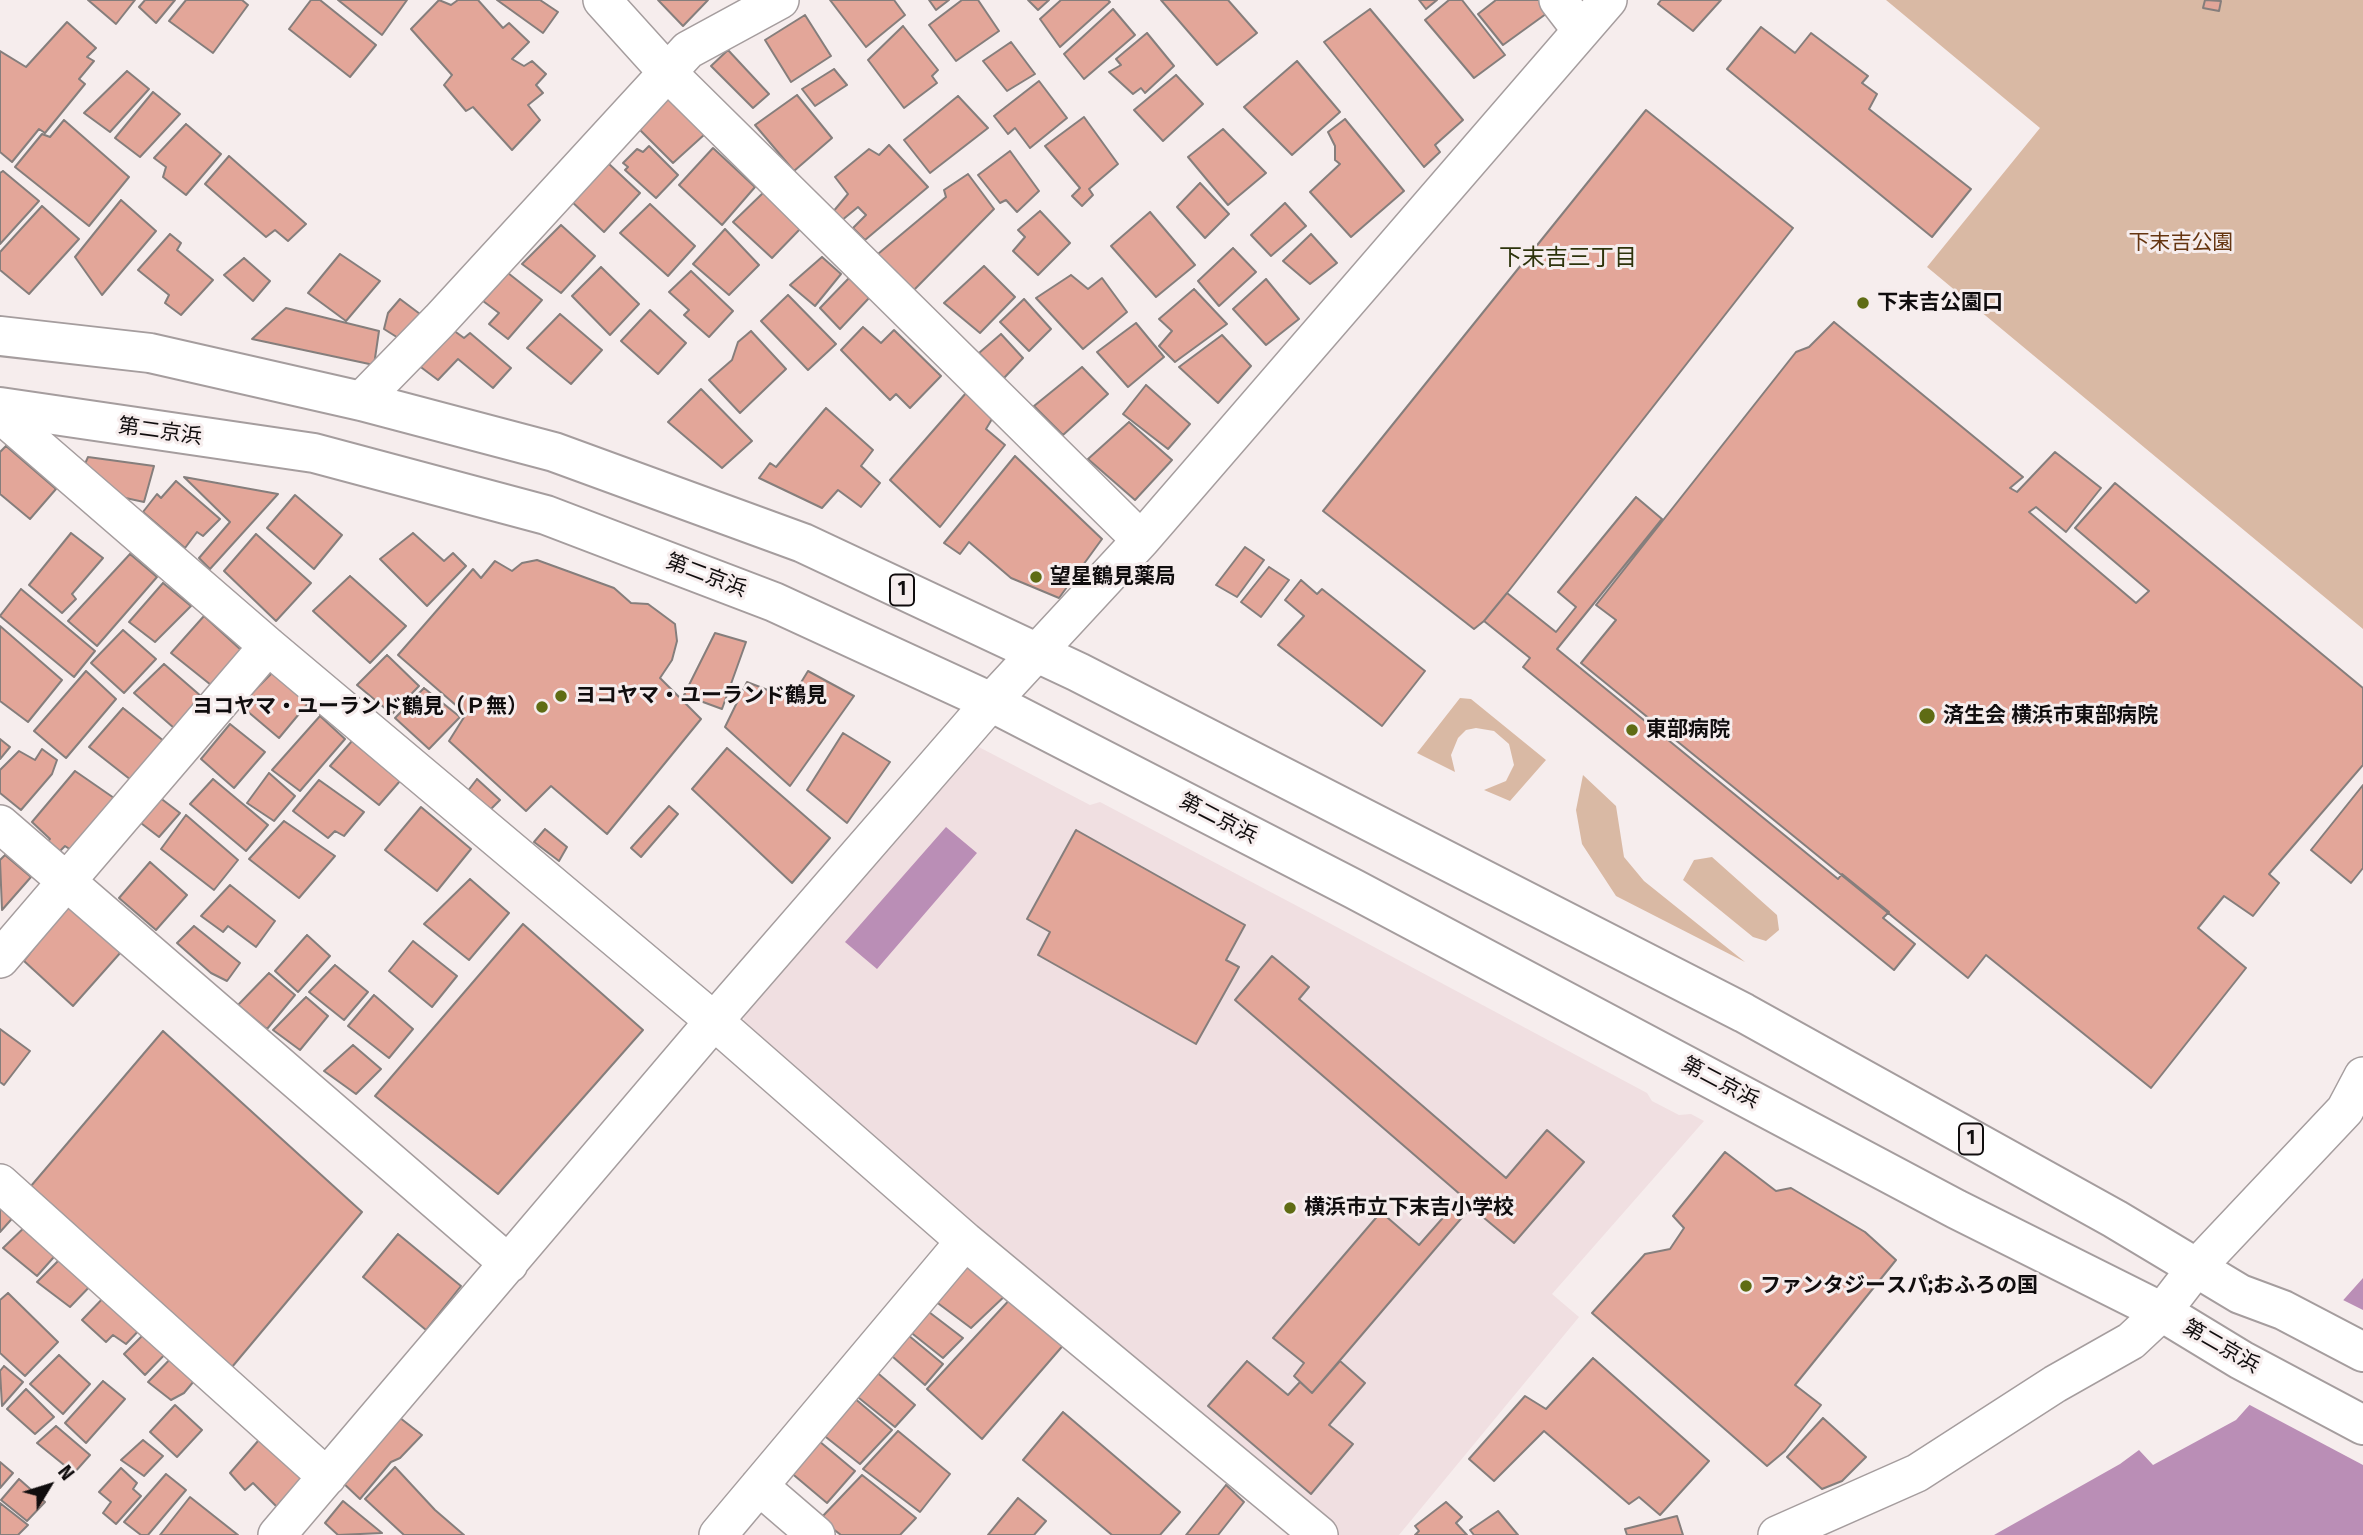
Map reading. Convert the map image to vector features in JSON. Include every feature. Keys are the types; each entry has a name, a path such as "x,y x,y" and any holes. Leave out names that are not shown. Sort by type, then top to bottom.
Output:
{"highway":[{"name":"1","path":"0,336 150,353 361,401 554,452 803,543 1039,653 1744,1013 2115,1219 2240,1294 2283,1310 2363,1352"},
{"name":"第二京浜","path":"0,407 314,453 546,515 774,602 991,702 1354,889 1956,1209 2162,1312 2259,1370 2363,1425"}],"street":[{"path":"603,0 667,72 1141,540"},
{"path":"361,401 440,320 688,50 780,0"},
{"path":"1558,0 1581,30"},
{"path":"277,1535 714,1021 991,702 1141,540 1608,0"},
{"path":"0,414 268,646 714,1021 965,1241 1319,1535"},
{"path":"0,959 268,646"},
{"path":"0,824 509,1264"},
{"path":"1776,1535 1917,1473 2055,1384 2131,1341 2162,1312 2196,1268 2345,1110 2363,1076"},
{"path":"0,1183 327,1477"},
{"path":"718,1535 965,1241"},
{"path":"759,1486 816,1535"}],"shaded area":[{"name":"横浜市立下末吉小学校","path":"975,745 1090,805 1100,802 1647,1093 1652,1101 1679,1115 1691,1114 1704,1121 1552,1294 1579,1317 1399,1535 1339,1535 745,1032 743,1012"},
{"path":"946,827 977,853 877,969 845,942"},
{"path":"2363,1278 2363,1535 1994,1535 2120,1464 2139,1450 2153,1465 2236,1420"}],"green space":[{"name":"下末吉公園","path":"1886,0 2363,0 2363,629 1927,267 2040,128"},
{"path":"1460,698 1471,699 1546,760 1510,801 1484,790 1506,781 1514,765 1509,744 1494,731 1476,728 1466,730 1458,738 1451,755 1455,772 1417,753"},
{"path":"1583,775 1616,806 1624,857 1644,881 1745,962 1616,896 1582,844 1576,810"},
{"path":"1712,857 1777,915 1779,930 1766,941 1753,937 1683,880 1694,860"}],"pier":[{"path":"2341,1299 2363,1310 2363,1465 2246,1403"}],"building":[{"path":"88,0 135,0 116,24"},
{"path":"145,0 175,0 156,23 139,7"},
{"path":"186,0 242,0 248,5 213,53 169,21"},
{"path":"311,0 320,0 376,45 350,77 289,29"},
{"path":"338,0 407,0 382,35"},
{"path":"439,0 451,5 458,0 478,0 503,28 509,23 529,42 512,59 524,66 532,61 546,74 536,85 543,93 528,105 540,120 512,150 473,107 466,111 444,85 452,75 411,29"},
{"path":"497,0 540,0 558,12 543,33"},
{"path":"658,0 708,0 683,26"},
{"path":"830,0 894,0 905,15 866,47"},
{"path":"929,0 949,0 936,10"},
{"path":"962,0 978,0 999,31 956,61 929,25"},
{"path":"1028,0 1049,0 1038,10"},
{"path":"1061,0 1110,2 1060,47 1040,19"},
{"path":"1161,0 1228,0 1257,33 1217,65"},
{"path":"1419,0 1437,0 1426,9"},
{"path":"1449,0 1462,0 1505,55 1474,78 1425,20"},
{"path":"1496,0 1542,0 1550,11 1503,45 1478,14"},
{"path":"1661,0 1721,0 1693,31 1658,4"},
{"path":"2205,0 2221,1 2219,11 2203,8"},
{"path":"1113,9 1135,35 1084,79 1064,54"},
{"path":"1370,9 1463,120 1435,145 1440,152 1424,167 1324,42"},
{"path":"805,15 831,56 791,82 765,40"},
{"path":"67,22 96,48 87,57 94,61 79,79 85,84 45,133 39,129 12,162 0,152 0,51 26,67"},
{"path":"903,26 938,70 932,76 937,83 904,108 868,60"},
{"path":"1761,27 1795,53 1811,33 1868,76 1862,83 1877,94 1869,109 1971,189 1932,237 1727,69"},
{"path":"1147,33 1174,66 1145,93 1141,88 1133,94 1109,72 1121,65 1116,59"},
{"path":"1011,42 1035,74 1007,91 983,61"},
{"path":"728,50 769,94 753,108 711,66"},
{"path":"1297,61 1340,112 1292,155 1244,107"},
{"path":"834,69 847,85 815,106 802,89"},
{"path":"127,71 149,89 110,132 84,113"},
{"path":"1176,75 1203,104 1163,141 1134,110"},
{"path":"1039,81 1067,118 1030,148 1015,128 1008,134 994,116"},
{"path":"153,92 180,114 140,157 115,138"},
{"path":"797,95 832,138 794,171 755,125"},
{"path":"667,96 705,134 673,163 637,127"},
{"path":"958,96 988,128 930,173 904,140"},
{"path":"1646,110 1793,228 1507,593 1474,629 1323,511"},
{"path":"1084,117 1118,164 1089,189 1093,195 1082,206 1072,196 1080,188 1045,146"},
{"path":"1345,119 1404,191 1351,237 1310,192 1340,164 1335,160 1335,146 1328,132"},
{"path":"64,120 129,177 89,226 15,167 42,134 50,137"},
{"path":"186,124 221,154 186,195 163,177 166,167 154,158"},
{"path":"1223,129 1266,173 1228,205 1188,157"},
{"path":"889,145 928,187 865,240 853,228 866,215 858,207 841,221 832,213 848,194 835,177 869,149 879,155"},
{"path":"649,146 678,175 656,198 625,170 628,167 623,163 637,149 643,152"},
{"path":"713,148 755,187 722,225 679,185"},
{"path":"1010,151 1039,191 1017,212 1006,200 1000,203 978,175"},
{"path":"229,156 306,224 288,241 275,230 266,237 205,184"},
{"path":"608,163 640,193 604,232 570,200"},
{"path":"3,171 39,201 0,244 0,173"},
{"path":"968,174 994,209 909,295 872,259 946,197 944,190"},
{"path":"1200,183 1229,214 1205,238 1177,207"},
{"path":"764,192 801,228 772,258 733,222"},
{"path":"121,200 156,231 102,295 75,257"},
{"path":"1285,203 1306,226 1271,256 1251,235"},
{"path":"650,204 695,246 668,276 620,233"},
{"path":"42,206 79,239 29,294 0,270 0,252"},
{"path":"1040,211 1070,243 1038,275 1013,251 1025,237 1018,230"},
{"path":"1150,212 1195,265 1156,297 1111,246"},
{"path":"561,225 595,256 561,293 522,264"},
{"path":"725,229 759,265 729,295 693,264"},
{"path":"170,234 181,243 177,250 213,280 181,315 165,303 169,295 138,270"},
{"path":"1311,234 1337,263 1310,284 1283,261"},
{"path":"1233,248 1256,272 1219,306 1198,281"},
{"path":"340,254 380,281 346,321 308,293"},
{"path":"822,257 841,274 815,306 790,285"},
{"path":"244,258 270,281 253,301 224,275"},
{"path":"984,266 1015,297 980,333 944,303"},
{"path":"601,267 639,304 610,335 572,296"},
{"path":"691,271 733,311 709,337 684,315 689,310 669,292"},
{"path":"508,273 542,300 508,339 489,324 499,313 483,301"},
{"path":"1071,275 1088,289 1102,278 1127,312 1083,349 1036,298"},
{"path":"849,278 869,298 840,329 820,308"},
{"path":"1266,279 1299,319 1266,345 1233,309"},
{"path":"1194,289 1227,324 1175,362 1159,346 1172,331 1159,319"},
{"path":"788,295 836,344 808,370 761,321"},
{"path":"400,299 424,317 403,341 384,329 388,313"},
{"path":"1024,299 1051,329 1029,351 1000,322"},
{"path":"286,308 379,331 374,365 252,339"},
{"path":"650,310 686,343 658,374 621,341"},
{"path":"560,314 602,350 571,384 527,348"},
{"path":"1834,322 2023,477 2010,488 2017,492 2055,452 2101,488 2066,532 2036,507 2029,512 2136,603 2149,591 2075,528 2115,483 2363,688 2363,765 2269,874 2279,883 2253,916 2224,896 2198,928 2246,968 2151,1088 1986,955 1968,978 1581,663 1616,620 1596,605 1796,352 1809,347"},
{"path":"1136,323 1164,357 1128,387 1097,352"},
{"path":"863,327 881,343 894,330 941,376 910,408 896,394 890,400 841,350"},
{"path":"453,330 464,338 470,333 511,368 493,388 458,359 438,380 418,365"},
{"path":"751,331 786,369 740,413 709,380 732,360 738,342"},
{"path":"1001,334 1023,358 1004,378 979,353"},
{"path":"1222,335 1251,366 1218,403 1179,367"},
{"path":"1082,367 1108,394 1063,435 1034,406"},
{"path":"1146,385 1190,424 1168,449 1123,414"},
{"path":"701,389 752,441 722,468 668,422"},
{"path":"966,393 992,419 986,429 1005,445 940,527 890,480"},
{"path":"826,408 873,450 861,466 880,483 861,507 838,490 822,508 759,478 770,463 776,467"},
{"path":"1129,422 1172,460 1135,500 1088,459"},
{"path":"6,446 56,489 30,519 0,494 0,452"},
{"path":"1015,456 1102,539 1059,598 1011,578 969,542 960,554 944,543"},
{"path":"88,457 154,466 144,502 107,494 81,473"},
{"path":"184,477 278,494 210,569 199,558 230,522"},
{"path":"176,481 220,519 203,536 197,532 185,548 143,512 157,494 161,498"},
{"path":"295,495 342,535 314,569 267,528"},
{"path":"1636,497 1662,519 1557,649 1838,879 1842,874 1889,912 1883,918 1915,944 1894,970 1523,667 1530,658 1484,621 1507,593 1556,632 1576,607 1558,592"},
{"path":"71,533 103,558 72,594 76,599 62,613 29,585"},
{"path":"413,533 444,561 453,553 466,566 427,606 380,559"},
{"path":"256,534 311,583 276,621 224,571"},
{"path":"1245,547 1264,560 1237,597 1216,585"},
{"path":"130,554 157,577 97,646 68,621"},
{"name":"ヨコヤマ・ユーランド鶴見","path":"537,560 614,588 631,603 648,604 675,624 677,641 672,660 660,678 701,719 607,834 551,786 526,811 449,741 466,714 398,655 473,569 481,578 495,561 512,571 522,563"},
{"path":"1269,567 1289,580 1261,617 1241,602"},
{"path":"350,576 406,626 370,663 313,611"},
{"path":"1301,580 1317,594 1322,589 1425,671 1382,726 1278,645 1304,616 1285,600"},
{"path":"163,583 191,606 155,642 129,622"},
{"path":"21,589 95,651 74,677 0,616"},
{"path":"204,616 241,650 211,685 171,653"},
{"path":"0,626 62,680 28,722 0,701"},
{"path":"123,630 156,659 124,693 91,663"},
{"path":"715,633 746,642 722,709 684,695"},
{"path":"387,655 419,686 392,714 357,685"},
{"path":"164,664 202,697 174,728 134,693"},
{"path":"86,671 116,699 66,758 34,731"},
{"path":"808,671 854,696 790,786 725,727 747,682 791,699"},
{"path":"273,672 309,702 279,738 240,705"},
{"path":"424,688 460,717 429,749 395,718"},
{"path":"123,708 165,742 131,780 89,747"},
{"path":"320,716 345,739 300,791 272,770"},
{"path":"230,724 265,752 234,788 201,759"},
{"path":"843,733 890,762 847,823 807,790"},
{"path":"0,739 10,747 0,759"},
{"path":"352,741 400,781 379,805 330,766"},
{"path":"727,748 830,838 792,883 692,789"},
{"path":"42,749 57,760 52,774 21,810 0,793 0,770 19,751 35,760"},
{"path":"75,771 114,798 71,850 65,846 54,857 44,847 50,839 32,822"},
{"path":"269,773 295,796 274,821 247,803"},
{"path":"213,779 268,825 246,851 190,804"},
{"path":"477,779 500,800 491,809 467,792"},
{"path":"319,780 364,812 344,836 335,831 328,838 293,811"},
{"path":"2363,785 2363,868 2351,883 2311,850"},
{"path":"159,797 180,813 159,837 137,820"},
{"path":"669,806 678,814 641,857 631,848"},
{"path":"421,807 471,849 437,891 385,850"},
{"path":"186,815 238,860 214,890 161,849"},
{"path":"284,821 335,856 299,898 249,859"},
{"path":"545,829 567,847 559,861 534,842"},
{"path":"1076,830 1245,925 1226,960 1239,967 1196,1044 1038,955 1050,932 1027,919"},
{"path":"5,855 31,877 2,910 0,860"},
{"path":"150,862 187,895 156,930 119,898"},
{"path":"470,879 509,913 469,960 424,924"},
{"path":"230,885 275,921 256,947 228,926 223,932 201,916"},
{"path":"67,906 121,952 73,1006 24,961"},
{"path":"523,924 643,1030 498,1194 375,1096"},
{"path":"194,926 240,963 227,981 211,973 177,943"},
{"path":"307,935 330,956 298,992 275,971"},
{"path":"413,941 457,976 432,1007 389,971"},
{"path":"1272,956 1309,987 1299,999 1506,1178 1547,1130 1584,1162 1514,1243 1471,1207 1312,1393 1294,1376 1304,1363 1273,1338 1381,1212 1419,1245 1462,1196 1235,1000"},
{"path":"335,965 368,992 344,1020 309,992"},
{"path":"269,973 295,995 267,1029 238,1005"},
{"path":"374,995 413,1029 389,1058 348,1026"},
{"path":"306,997 328,1016 300,1050 273,1030"},
{"path":"0,1029 30,1051 4,1085 0,1082"},
{"path":"163,1031 362,1212 232,1367 31,1186"},
{"path":"353,1045 381,1069 356,1094 324,1071"},
{"name":"ファンタジースパ;おふろの国","path":"1725,1152 1776,1191 1791,1188 1865,1232 1896,1260 1795,1385 1821,1405 1785,1451 1767,1466 1592,1313 1645,1254 1670,1249 1684,1228 1673,1216"},
{"path":"0,1197 18,1212 0,1232"},
{"path":"30,1222 61,1249 37,1276 3,1248"},
{"path":"398,1234 461,1286 426,1330 363,1277"},
{"path":"64,1255 96,1280 70,1307 37,1282"},
{"path":"965,1255 1009,1292 971,1328 931,1298"},
{"path":"8,1293 58,1342 25,1376 0,1353 0,1300"},
{"path":"108,1293 144,1325 126,1344 113,1335 106,1342 82,1320"},
{"path":"1013,1296 1066,1342 982,1439 927,1389"},
{"path":"925,1309 963,1338 943,1358 904,1327"},
{"path":"149,1329 170,1349 145,1375 124,1354"},
{"path":"902,1330 943,1364 925,1385 885,1350"},
{"path":"175,1354 199,1375 184,1393 171,1400 148,1382"},
{"path":"59,1355 90,1384 63,1414 30,1384"},
{"path":"1593,1358 1709,1461 1660,1515 1639,1497 1629,1504 1544,1431 1494,1481 1469,1459 1525,1396 1546,1409"},
{"path":"1247,1361 1288,1395 1300,1382 1312,1393 1340,1361 1365,1383 1329,1425 1353,1444 1311,1494 1208,1406"},
{"path":"4,1366 23,1382 2,1406 0,1371"},
{"path":"873,1369 915,1405 895,1427 854,1394"},
{"path":"103,1381 125,1399 86,1443 65,1423"},
{"path":"26,1389 54,1417 35,1434 7,1409"},
{"path":"853,1397 892,1430 860,1464 822,1434"},
{"path":"175,1405 202,1430 177,1457 150,1432"},
{"path":"1063,1412 1180,1512 1160,1535 1112,1535 1023,1460"},
{"path":"395,1414 422,1435 400,1458 391,1462 360,1499 341,1481"},
{"path":"1823,1418 1866,1457 1842,1481 1822,1489 1787,1457"},
{"path":"56,1426 90,1455 74,1473 37,1443"},
{"path":"898,1431 950,1474 920,1512 863,1469"},
{"path":"265,1433 310,1472 277,1507 253,1483 245,1490 230,1473"},
{"path":"143,1440 163,1456 144,1476 121,1460"},
{"path":"819,1441 855,1471 827,1503 789,1471"},
{"path":"0,1462 13,1473 0,1488"},
{"path":"395,1467 435,1510 464,1535 404,1535 365,1499"},
{"path":"121,1468 137,1483 133,1489 141,1496 116,1524 103,1513 111,1502 99,1492"},
{"path":"166,1474 186,1490 148,1535 141,1535 124,1522"},
{"path":"862,1475 916,1518 900,1535 841,1535 820,1519"},
{"path":"19,1479 45,1502 27,1521 1,1500"},
{"path":"1226,1485 1244,1502 1218,1535 1186,1535"},
{"path":"190,1497 238,1535 160,1535"},
{"path":"1018,1498 1046,1521 1034,1535 988,1535"},
{"path":"343,1501 382,1533 338,1535 325,1523"},
{"path":"1446,1502 1462,1517 1456,1523 1467,1535 1415,1535 1419,1531 1415,1526"},
{"path":"0,1503 28,1525 18,1535 0,1535"},
{"path":"1498,1511 1518,1535 1474,1535 1470,1530"},
{"path":"1677,1516 1683,1535 1627,1535 1625,1529"}],"place":[{"name":"下末吉公園口","path":"1863,303"},
{"name":"望星鶴見薬局","path":"1036,577"},
{"name":"ヨコヤマ・ユーランド鶴見","path":"561,696"},
{"name":"ヨコヤマ・ユーランド鶴見（Ｐ無）","path":"542,707"},
{"name":"済生会 横浜市東部病院","path":"1927,716"},
{"name":"東部病院","path":"1632,730"},
{"name":"横浜市立下末吉小学校","path":"1290,1208"},
{"name":"ファンタジースパ;おふろの国","path":"1746,1286"}],"district":[{"name":"下末吉三丁目","path":"1568,259"}]}
